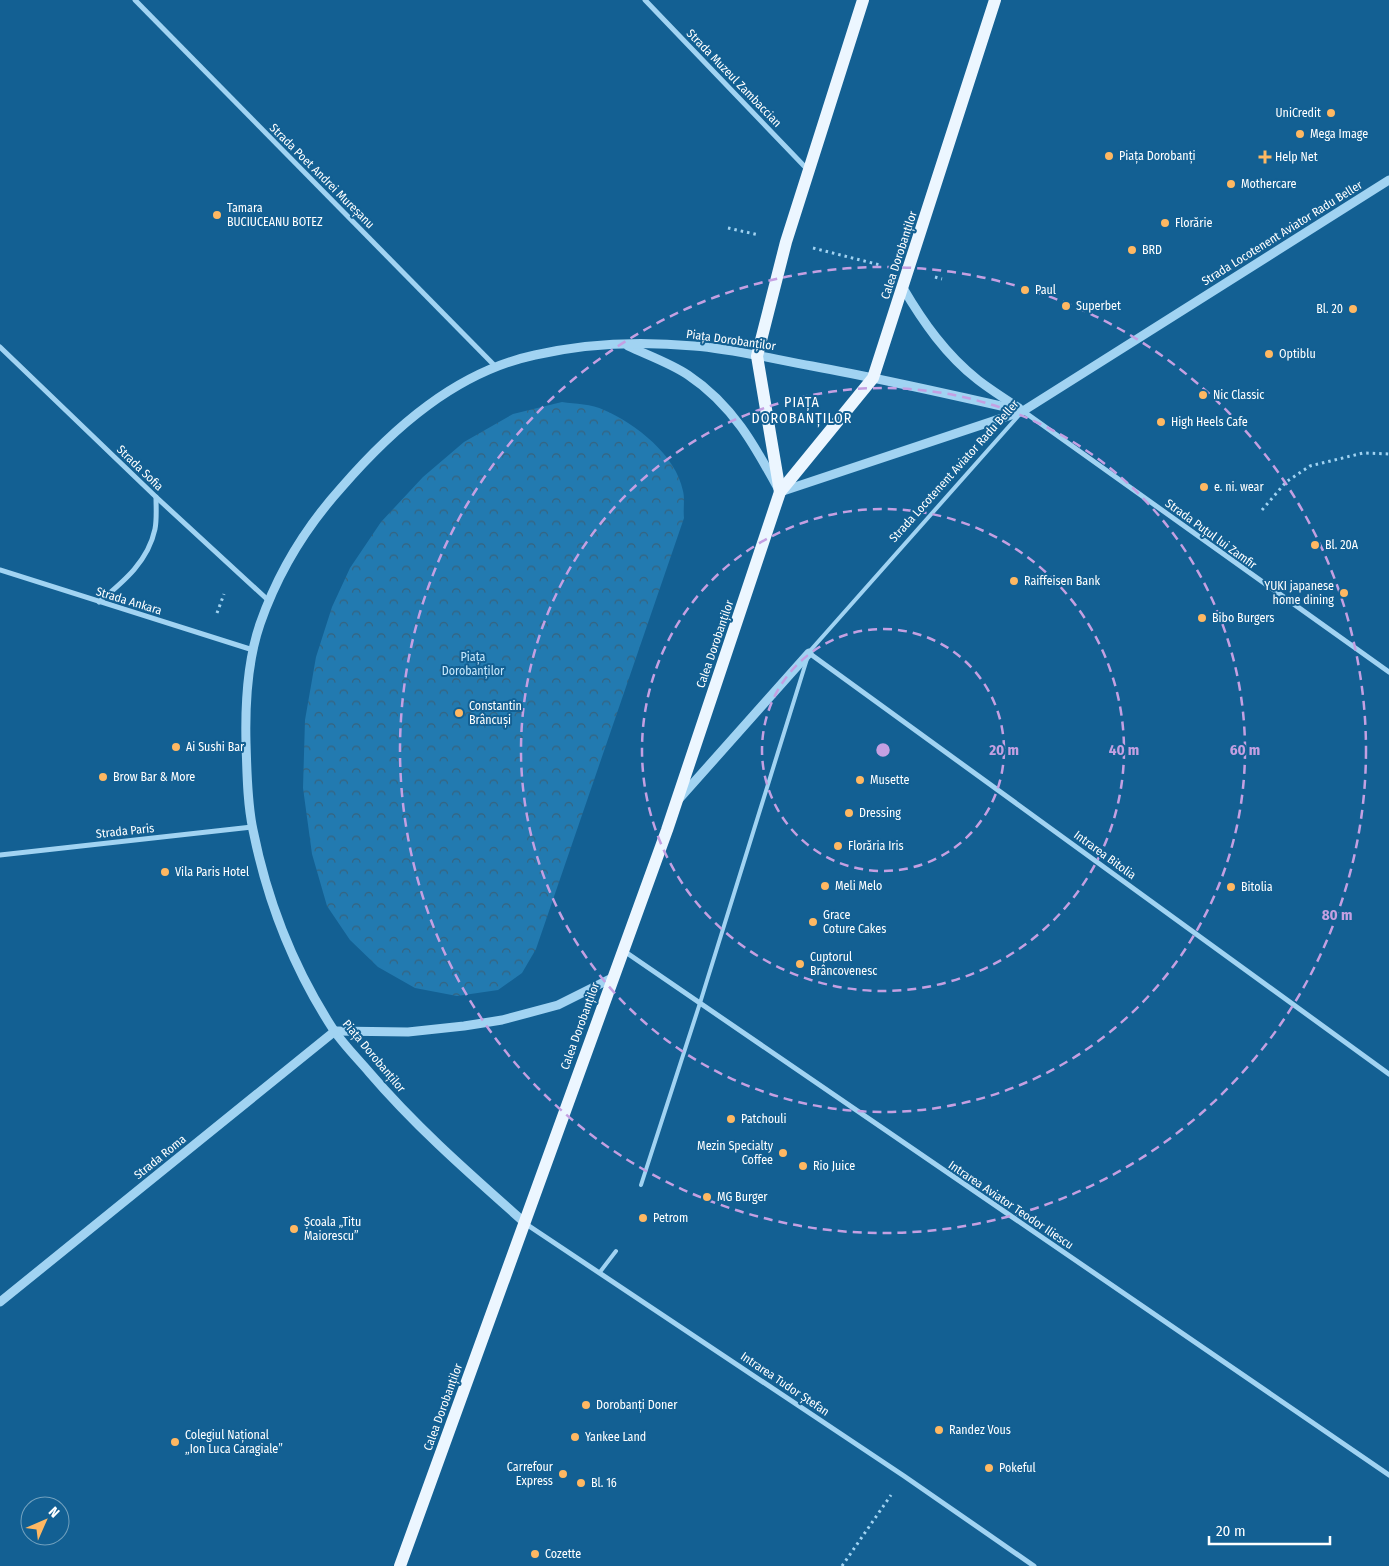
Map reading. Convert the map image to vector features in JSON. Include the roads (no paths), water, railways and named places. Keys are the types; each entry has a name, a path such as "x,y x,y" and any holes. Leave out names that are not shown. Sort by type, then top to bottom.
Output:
{"main road":[{"name":"Calea Dorobanților","path":"780,492 757,356 786,242 863,0"},
{"name":"Calea Dorobanților","path":"400,1566 676,803 780,492 873,378 994,0"}],"street":[{"name":"Strada Poet Andrei Mureșanu","path":"134,0 496,366"},
{"name":"Strada Muzeul Zambaccian","path":"645,0 809,171"},
{"name":"Strada Locotenent Aviator Radu Beller","path":"1023,411 1389,180"},
{"path":"903,288 920,317 959,363 978,380 1023,411"},
{"name":"Piața Dorobanților","path":"524,1222 449,1156 396,1103 335,1031 300,970 269,896 252,827 245,726 247,689 253,650 269,601 313,521 357,469 419,411 457,386 496,366 531,355 565,348 623,344 694,346 873,378 1023,411"},
{"path":"623,344 686,374 711,392 734,416 756,448 780,492 1023,411"},
{"name":"Strada Sofia","path":"0,347 156,497 269,601"},
{"name":"Strada Puțul lui Zamfir","path":"1023,411 1389,672"},
{"path":"99,602 125,580 144,558 155,529 156,497"},
{"name":"Strada Ankara","path":"0,570 253,650"},
{"name":"Strada Locotenent Aviator Radu Beller","path":"676,803 808,653"},
{"name":"Intrarea Bitolia","path":"808,653 1389,1074"},
{"name":"Strada Paris","path":"0,855 252,827"},
{"name":"Intrarea Aviator Teodor Iliescu","path":"622,950 1389,1476"},
{"path":"335,1031 408,1032 502,1020 558,1005 612,978"},
{"name":"Strada Roma","path":"0,1302 335,1031"},
{"name":"Intrarea Tudor Ștefan","path":"524,1222 904,1476 1034,1566"}],"lane":[{"name":"Strada Locotenent Aviator Radu Beller","path":"808,653 1023,411"},
{"path":"640,1185 700,1003 808,653"},
{"path":"600,1272 616,1251"}],"place":[{"name":"UniCredit","path":"1331,113"},
{"name":"Mega Image","path":"1300,134"},
{"name":"Piața Dorobanți","path":"1109,156"},
{"name":"Help Net","path":"1265,157"},
{"name":"Mothercare","path":"1231,184"},
{"name":"Tamara BUCIUCEANU BOTEZ","path":"217,215"},
{"name":"Florărie","path":"1165,223"},
{"name":"BRD","path":"1132,250"},
{"name":"Paul","path":"1025,290"},
{"name":"Superbet","path":"1066,306"},
{"name":"Bl. 20","path":"1353,309"},
{"name":"Optiblu","path":"1269,354"},
{"name":"Nic Classic","path":"1203,395"},
{"name":"High Heels Cafe","path":"1161,422"},
{"name":"e. ni. wear","path":"1204,487"},
{"name":"Bl. 20A","path":"1315,545"},
{"name":"Raiffeisen Bank","path":"1014,581"},
{"name":"YUKI japanese home dining","path":"1344,593"},
{"name":"Bibo Burgers","path":"1202,618"},
{"name":"Constantin Brâncuși","path":"459,713"},
{"name":"Ai Sushi Bar","path":"176,747"},
{"name":"Brow Bar & More","path":"103,777"},
{"name":"Musette","path":"860,780"},
{"name":"Dressing","path":"849,813"},
{"name":"Florăria Iris","path":"838,846"},
{"name":"Vila Paris Hotel","path":"165,872"},
{"name":"Meli Melo","path":"825,886"},
{"name":"Bitolia","path":"1231,887"},
{"name":"Grace Coture Cakes","path":"813,922"},
{"name":"Cuptorul Brâncovenesc","path":"800,964"},
{"name":"Patchouli","path":"731,1119"},
{"name":"Mezin Specialty Coffee","path":"783,1153"},
{"name":"Rio Juice","path":"803,1166"},
{"name":"MG Burger","path":"707,1197"},
{"name":"Petrom","path":"643,1218"},
{"name":"Școala „Titu Maiorescu”","path":"294,1229"},
{"name":"Dorobanți Doner","path":"586,1405"},
{"name":"Randez Vous","path":"939,1430"},
{"name":"Yankee Land","path":"575,1437"},
{"name":"Colegiul Național „Ion Luca Caragiale”","path":"175,1442"},
{"name":"Pokeful","path":"989,1468"},
{"name":"Carrefour Express","path":"563,1474"},
{"name":"Bl. 16","path":"581,1483"},
{"name":"Cozette","path":"535,1554"}],"district":[{"name":"PIAȚA DOROBANȚILOR","path":"802,410"}]}
